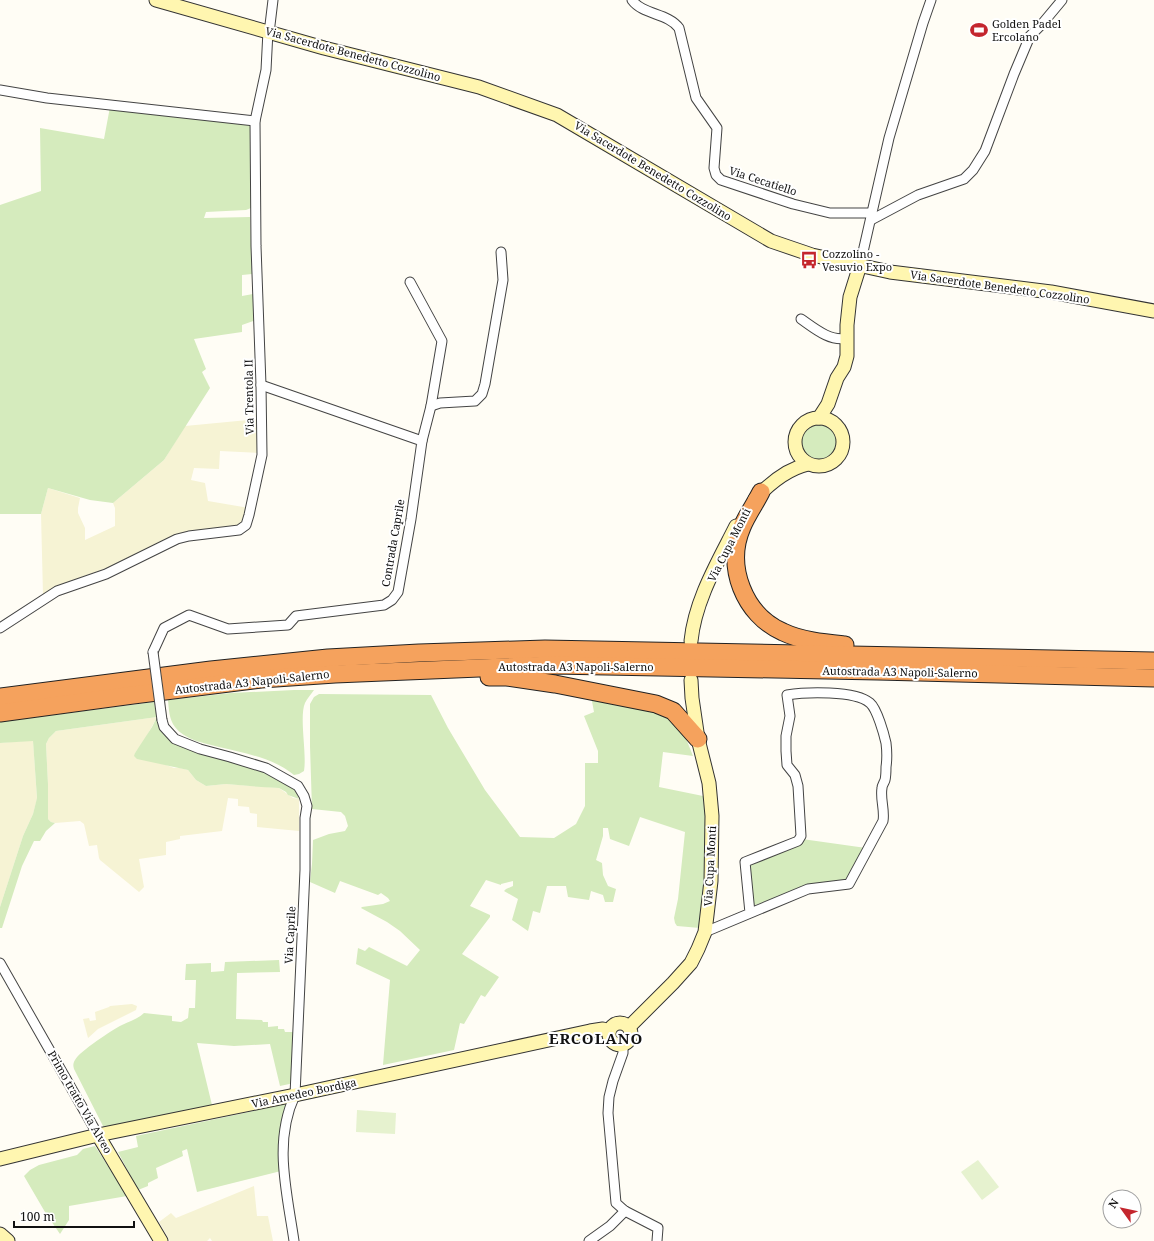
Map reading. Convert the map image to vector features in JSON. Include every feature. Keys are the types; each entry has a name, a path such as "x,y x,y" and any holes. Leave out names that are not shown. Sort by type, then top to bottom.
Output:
{"highway":[{"path":"761,492 742,527 736,548 736,568 740,587 749,604 764,620 783,632 808,640 852,646 925,650 965,657"},
{"name":"Autostrada A3 Napoli-Salerno","path":"0,697 211,670 328,658 419,652 545,649 1154,662"},
{"name":"Autostrada A3 Napoli-Salerno","path":"0,713 261,679 335,674 552,665 1154,678"},
{"path":"335,674 381,678 462,676 507,677 555,684 656,704 673,711 698,739"}],"street":[{"name":"Via Sacerdote Benedetto Cozzolino","path":"156,0 324,48 479,87 557,114 771,241 812,255 890,272 1051,292 1154,311"},
{"name":"Via Trentola II","path":"0,628 57,591 106,574 177,539 189,536 239,530 246,525 262,455 262,385 256,246 255,121 266,70 268,32 273,0"},
{"name":"Via Cecatiello","path":"632,0 642,9 674,22 679,28 696,98 716,128 714,168 716,175 721,180 793,204 830,213 872,216"},
{"path":"819,418 828,404 837,378 848,356 847,325 850,297 860,265 889,138 931,0"},
{"path":"872,216 918,196 964,179 973,170 985,151 1030,36 1062,0"},
{"path":"0,90 47,98 255,121"},
{"path":"431,406 440,403 475,401 482,394 486,384 503,280 501,252"},
{"name":"Contrada Caprile","path":"162,720 153,652 164,628 189,615 228,629 288,624 296,616 384,605 392,600 398,592 422,441 431,406 442,340 410,282"},
{"path":"801,319 830,337 841,339 847,338"},
{"path":"262,385 422,441"},
{"path":"828,404 832,422"},
{"path":"819,418 832,422 839,428 843,446 840,454 834,461 826,466 817,467 800,459 795,451 794,441 796,432 802,424 810,419 819,418"},
{"name":"Via Cupa Monti","path":"774,481 795,451"},
{"name":"Via Cupa Monti","path":"691,641 692,627 698,606 746,508 774,481 799,466 808,464"},
{"name":"Via Cupa Monti","path":"629,1027 691,963 705,932 711,881 712,816 709,783 698,739 691,680"},
{"path":"705,932 808,889 849,884 883,821 884,812 882,789 885,782 887,751 886,742 871,704 863,699 849,695 836,694 797,693 787,695 790,716 786,736 787,765 795,775 798,786 801,836 798,841 745,862 750,912"},
{"name":"Via Caprile","path":"162,720 164,727 175,739 200,749 266,768 298,786 304,796 307,806 305,818 305,870 295,1095 288,1110 283,1147 283,1170 294,1241"},
{"name":"Primo tratto Via Alveo","path":"0,963 98,1135 161,1241"},
{"path":"617,1023 625,1023 629,1027 632,1035 623,1045 618,1045 611,1041 609,1031 613,1025 617,1023"},
{"name":"Via Amedeo Bordiga","path":"0,1159 98,1135 295,1095 590,1031 603,1029 609,1031"},
{"path":"623,1045 623,1053 613,1081 609,1098 608,1113 616,1203 625,1211 658,1228 657,1241"},
{"path":"590,1241 610,1226 625,1211"},
{"path":"0,1234 8,1241"}],"shaded area":[{"path":"260,419 260,453 220,451 219,469 194,468 191,480 205,483 208,501 249,508 243,526 213,529 57,586 43,595 41,514 48,488 80,498 78,513 85,528 85,540 115,526 115,508 113,503 164,460 185,426"},
{"path":"157,717 144,741 135,753 174,768 188,770 196,780 206,786 226,784 279,788 293,798 299,799 299,831 257,827 257,814 250,813 249,807 238,806 238,799 228,798 222,831 180,836 180,839 166,842 166,855 139,859 144,887 139,892 100,860 97,845 89,846 84,824 80,821 55,823 48,819 46,744 49,738 56,731"},
{"path":"33,740 37,799 33,814 23,836 0,907 0,743"},
{"path":"132,1004 137,1006 136,1010 98,1029 88,1038 83,1019 89,1018 90,1021 96,1020 95,1012 110,1006"},
{"path":"254,1186 257,1216 268,1216 273,1241 212,1241 210,1238 207,1241 170,1241 159,1222 171,1213 176,1218"}],"green space":[{"path":"110,107 254,126 251,208 246,210 206,212 204,218 250,217 252,274 242,275 242,296 253,294 256,320 242,325 242,332 194,339 206,369 202,372 210,388 164,460 113,503 90,500 48,488 41,514 0,514 0,205 41,191 40,128 104,139"},
{"path":"815,423 823,423 833,428 837,435 837,449 833,456 823,461 815,461 805,456 803,453 800,446 800,438 805,428 808,426"},
{"path":"314,690 306,701 303,709 305,755 304,771 294,775 268,760 189,738 175,727 170,714 168,700 231,693"},
{"path":"319,694 431,695 448,728 485,790 520,837 554,838 576,824 585,806 585,763 598,763 598,751 584,716 594,712 591,696 659,712 670,718 685,736 693,756 663,752 659,787 703,796 709,847 700,928 677,926 674,918 678,899 685,832 640,817 629,846 610,839 608,828 603,828 603,836 596,860 602,863 603,875 608,886 616,889 613,902 605,902 603,895 591,891 589,900 568,897 566,886 547,886 540,913 533,911 528,931 512,920 518,899 504,891 513,886 513,881 501,885 486,880 470,906 490,915 490,917 462,954 499,977 485,997 481,995 464,1024 460,1023 454,1050 383,1065 390,980 356,964 358,948 365,951 369,947 407,966 420,950 400,931 361,908 383,904 390,901 381,893 378,895 340,881 335,893 310,882 313,840 329,834 345,831 348,826 345,816 341,812 312,809 310,704 314,697"},
{"path":"154,702 157,717 56,731 49,738 46,744 48,819 55,823 46,831 40,841 34,841 22,866 2,928 0,928 0,907 23,836 33,814 37,798 33,741 0,743 0,722"},
{"path":"157,717 175,742 188,749 275,775 295,789 299,799 288,795 279,788 226,784 206,786 196,780 188,770 137,759 134,756 135,753"},
{"path":"802,839 866,848 849,880 805,888 752,906 749,865"},
{"path":"279,960 280,972 237,973 236,1019 262,1020 263,1022 268,1022 268,1027 278,1026 278,1029 284,1029 285,1032 295,1032 294,1083 280,1086 270,1044 234,1046 197,1043 212,1105 105,1128 103,1126 74,1069 74,1062 78,1056 89,1046 104,1036 144,1013 172,1016 172,1021 181,1022 188,1018 189,1008 195,1008 196,980 185,980 186,964 211,963 211,972 224,971 225,962"},
{"path":"286,1104 281,1130 281,1171 197,1192 187,1149 182,1151 183,1156 156,1168 158,1178 148,1183 148,1186 138,1190 118,1152 138,1147 136,1136"},
{"path":"357,1110 396,1113 395,1134 356,1132"},
{"path":"95,1146 127,1196 69,1206 69,1220 60,1234 24,1176 30,1170 39,1165 77,1155 83,1149"},
{"path":"978,1160 999,1187 982,1200 961,1172"}],"place":[{"name":"Golden Padel Ercolano","path":"979,30"},
{"name":"Cozzolino - Vesuvio Expo","path":"809,260"}],"district":[{"name":"ERCOLANO","path":"596,1039"}]}
